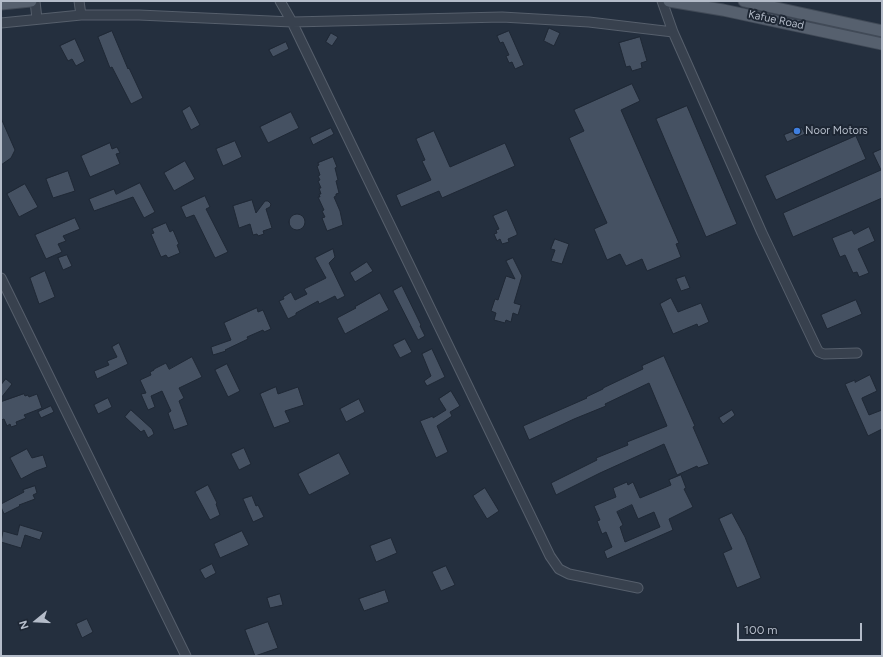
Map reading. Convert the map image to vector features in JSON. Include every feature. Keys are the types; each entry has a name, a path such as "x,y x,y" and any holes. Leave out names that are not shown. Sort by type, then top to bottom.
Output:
{"main road":[{"path":"1,4 31,1"},
{"name":"Kafue Road","path":"669,1 731,11 882,44"},
{"name":"Kafue Road","path":"744,1 882,31"}],"street":[{"path":"35,1 37,18"},
{"path":"79,1 81,15"},
{"path":"280,1 292,22 430,311 550,556 559,569 570,574 638,588"},
{"path":"662,1 673,32 762,233 817,349 819,352 824,354 857,353"},
{"path":"1,23 37,18 81,15 139,15 292,22 502,17 581,22 673,32"},
{"path":"1,278 186,656"}],"building":[{"path":"549,28 560,33 554,46 544,41"},
{"path":"112,31 128,69 129,68 143,98 131,104 112,67 110,68 98,37"},
{"path":"509,31 524,65 515,69 512,62 509,63 506,56 509,55 503,42 500,43 497,36"},
{"path":"331,33 338,37 332,46 326,42"},
{"path":"640,37 647,61 641,63 642,68 632,71 630,66 626,67 619,43"},
{"path":"75,39 85,61 76,66 72,59 68,61 60,46"},
{"path":"286,42 289,49 273,57 269,50"},
{"path":"632,84 640,101 621,110 679,243 676,244 681,257 647,271 642,259 626,266 620,254 607,260 594,229 607,223 569,138 584,131 574,110"},
{"path":"190,106 200,125 191,130 182,111"},
{"path":"687,106 737,224 706,237 656,119"},
{"path":"291,112 299,128 268,143 260,127"},
{"path":"1,118 15,150 11,158 1,165"},
{"path":"331,128 334,134 313,145 310,138"},
{"path":"802,128 805,134 787,142 784,135"},
{"path":"434,131 450,167 505,143 515,166 442,198 439,191 401,207 396,195 431,180 422,161 425,160 416,139"},
{"path":"856,136 866,159 776,200 765,176"},
{"path":"235,141 242,157 223,166 216,149"},
{"path":"110,143 112,149 117,147 120,153 116,154 120,164 90,177 81,156"},
{"path":"882,149 882,198 793,237 783,213 881,170 873,153"},
{"path":"333,157 337,167 335,168 338,180 336,181 339,193 334,197 340,211 343,225 327,231 322,218 325,217 322,211 324,210 318,197 320,197 319,194 321,194 319,188 321,188 318,181 320,180 318,176 320,175 317,166 319,165 318,163"},
{"path":"185,161 195,179 174,191 164,173"},
{"path":"68,171 75,191 53,198 46,179"},
{"path":"140,183 155,212 144,218 133,197 94,211 89,199 114,189 116,194"},
{"path":"25,184 38,207 19,217 7,194"},
{"path":"205,196 210,207 206,209 228,252 215,258 194,215 186,218 181,207"},
{"path":"252,200 256,213 265,201 268,201 271,204 270,207 266,209 272,228 263,231 264,234 258,236 257,234 253,235 250,224 239,228 233,206"},
{"path":"507,210 517,235 508,239 509,242 502,244 500,239 497,241 494,234 497,233 496,230 499,229 493,216"},
{"path":"297,214 304,219 305,222 300,229 297,230 290,225 289,222 294,215"},
{"path":"75,218 80,229 63,236 66,241 58,244 62,252 46,259 35,235"},
{"path":"166,223 170,232 173,230 179,244 177,245 180,253 168,258 166,255 161,257 151,234 154,233 152,229"},
{"path":"869,227 875,241 858,249 869,273 859,277 857,272 853,273 845,255 840,257 832,238 852,230 854,234"},
{"path":"555,239 569,244 562,264 551,261 555,250 551,249"},
{"path":"333,249 335,257 329,263 345,296 337,300 335,296 319,304 318,301 288,319 279,301 284,299 283,297 291,292 295,300 307,294 304,289 326,278 315,258"},
{"path":"67,255 72,266 63,270 58,258"},
{"path":"513,258 522,276 514,303 521,305 518,315 513,313 511,322 506,320 505,323 494,320 496,313 491,311 495,299 498,300 506,276 515,279 506,261"},
{"path":"367,262 373,271 355,282 350,273"},
{"path":"45,271 55,297 39,304 30,278"},
{"path":"685,276 690,288 681,291 676,279"},
{"path":"402,286 425,336 418,340 393,291"},
{"path":"380,293 389,310 345,334 337,318"},
{"path":"671,298 678,312 701,303 709,322 698,327 697,324 673,334 660,304"},
{"path":"856,300 862,314 827,329 821,315"},
{"path":"257,308 258,312 263,310 271,329 264,332 263,330 247,337 248,339 225,350 226,351 213,355 211,347 231,340 224,323"},
{"path":"405,339 412,352 400,358 393,345"},
{"path":"119,343 128,364 97,379 94,371 109,365 107,361 117,357 112,347"},
{"path":"432,349 445,377 427,386 424,381 431,376 422,354"},
{"path":"664,356 695,426 693,427 709,464 698,468 697,466 677,475 664,444 556,495 551,483 597,460 596,458 628,445 627,442 667,426 649,383 605,404 606,406 529,440 523,426 587,398 586,397 603,388 643,369 642,366"},
{"path":"192,357 202,377 179,388 184,398 179,401 188,425 174,430 168,413 171,411 162,391 151,396 155,407 148,410 141,394 146,393 140,380 151,375 150,372 166,363 169,369"},
{"path":"227,364 240,391 228,397 215,370"},
{"path":"870,375 877,391 862,399 869,415 882,410 882,429 868,436 845,384 855,380 855,382"},
{"path":"6,379 12,384 1,398 1,385"},
{"path":"276,387 278,394 298,387 304,405 285,411 290,422 274,428 260,394"},
{"path":"451,391 460,406 450,412 452,416 437,426 448,452 436,458 420,421 433,416 433,418 446,410 439,399"},
{"path":"24,394 25,396 28,395 29,397 37,394 42,408 24,415 26,418 16,422 17,425 11,427 10,424 7,426 4,419 1,420 1,402"},
{"path":"108,398 112,407 98,414 94,405"},
{"path":"359,399 365,412 346,422 340,409"},
{"path":"51,406 54,412 41,418 38,412"},
{"path":"131,410 152,429 154,434 148,438 144,430 141,432 125,417"},
{"path":"732,410 735,415 723,424 719,418"},
{"path":"244,448 251,464 239,470 231,454"},
{"path":"27,449 32,458 43,455 47,467 21,479 10,458"},
{"path":"339,453 350,474 309,495 298,474"},
{"path":"681,475 686,488 684,489 693,507 669,519 673,530 607,559 604,551 612,547 606,532 602,534 597,521 600,520 594,506 616,497 613,488 627,482 628,485 633,482 640,498 671,485 669,480","holes":["632,505 638,519 654,512 660,527 625,542 620,527 623,525 617,512"]},
{"path":"208,485 217,503 216,504 220,515 210,520 195,492"},
{"path":"35,486 37,493 33,495 35,499 19,505 20,506 4,514 1,504 24,492 23,490"},
{"path":"485,488 499,511 487,519 473,496"},
{"path":"252,496 256,506 258,505 264,517 253,522 243,499"},
{"path":"732,513 745,537 761,578 737,588 723,553 732,549 719,519"},
{"path":"20,525 43,532 40,540 25,535 21,548 1,542 3,531 17,535"},
{"path":"242,531 249,545 220,558 214,544"},
{"path":"391,538 397,553 376,562 370,546"},
{"path":"212,564 216,573 205,579 200,570"},
{"path":"446,566 455,585 441,591 432,572"},
{"path":"385,590 389,602 364,611 359,599"},
{"path":"280,594 283,605 270,608 267,598"},
{"path":"87,619 93,632 82,638 76,624"},
{"path":"268,622 278,648 255,656 245,630"}],"place":[{"name":"Noor Motors","path":"797,131"}]}
